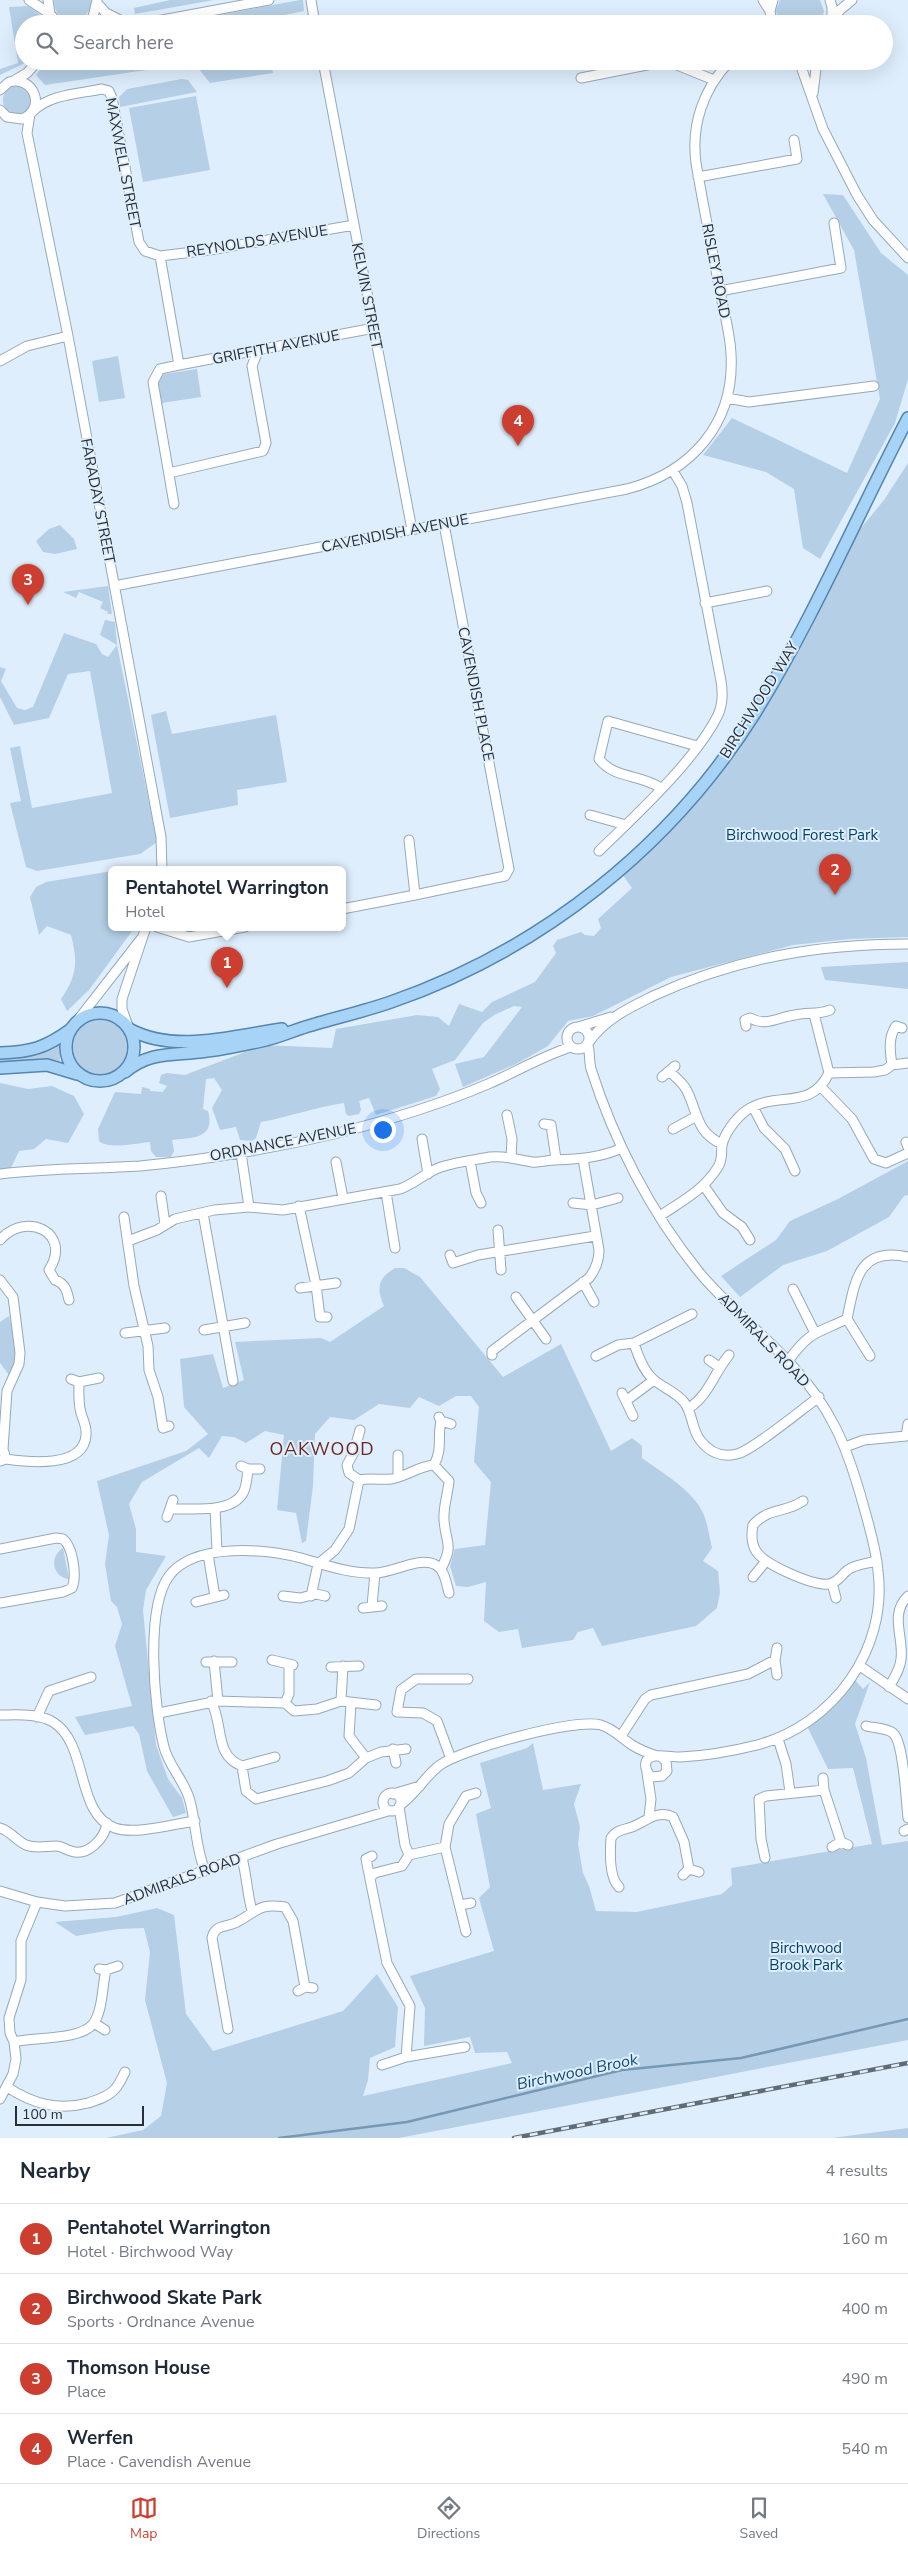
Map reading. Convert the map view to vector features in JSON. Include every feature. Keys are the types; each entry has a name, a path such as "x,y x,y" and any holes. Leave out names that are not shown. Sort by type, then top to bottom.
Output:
{"main road":[{"name":"BIRCHWOOD WAY","path":"125,1072 138,1062 148,1058 235,1046 269,1039 411,995 486,962 569,911 603,885 648,844 701,787 753,716 800,632 908,418"},
{"name":"BIRCHWOOD WAY","path":"885,462 908,431"},
{"path":"0,1053 37,1050 50,1044 82,1018 101,1013 120,1019 129,1027 135,1047 130,1065 125,1072 117,1078 100,1082 60,1067 47,1065 0,1068"},
{"name":"BIRCHWOOD WAY","path":"129,1027 152,1039 180,1042 311,1025"},
{"path":"73,1027 67,1040 67,1056 74,1070 83,1077"}],"street":[{"path":"29,0 47,15"},
{"path":"48,0 52,15"},
{"path":"189,15 269,0"},
{"path":"311,0 314,15"},
{"path":"763,0 769,15"},
{"path":"771,15 773,0"},
{"path":"830,0 833,15"},
{"path":"837,15 852,0"},
{"path":"94,15 97,1"},
{"path":"97,1 106,13 110,15"},
{"path":"0,90 4,85 28,70"},
{"path":"33,90 35,70"},
{"name":"KELVIN STREET","path":"325,70 412,530"},
{"path":"581,78 621,70"},
{"path":"689,70 714,80"},
{"name":"RISLEY ROAD","path":"673,471 706,441 722,413 730,380 731,352 694,153 696,128 702,104 714,80 722,70"},
{"path":"802,70 822,129 857,195 873,220 908,258"},
{"path":"813,97 816,70"},
{"path":"14,80 25,82 33,90 53,98"},
{"name":"MAXWELL STREET","path":"13,119 22,119 39,105 53,98 102,89 109,91 112,98 139,242 145,251 160,256"},
{"name":"FARADAY STREET","path":"33,90 36,101 31,113 27,133 68,336 161,837 162,866"},
{"path":"0,110 13,119 27,133"},
{"path":"698,177 797,159 794,140"},
{"path":"720,291 841,268 834,223"},
{"name":"REYNOLDS AVENUE","path":"160,256 210,250 354,226"},
{"path":"890,239 908,250"},
{"path":"160,256 178,366"},
{"name":"GRIFFITH AVENUE","path":"169,473 153,382 160,369 258,352 374,328"},
{"path":"0,361 27,346 68,336"},
{"path":"174,504 169,473 263,451 266,443 252,366 258,352"},
{"path":"727,398 749,402 874,386"},
{"path":"599,852 662,788 697,746 718,715 723,691 685,495 673,471"},
{"name":"CAVENDISH AVENUE","path":"114,586 627,489 647,483 673,471"},
{"name":"CAVENDISH PLACE","path":"415,895 505,876 508,873 509,864 444,524"},
{"path":"705,603 767,591"},
{"path":"662,788 653,783 606,769 599,759 608,722 697,746"},
{"path":"590,815 626,825"},
{"path":"346,908 415,895 409,840"},
{"path":"129,1027 122,1009 122,999 144,931"},
{"path":"170,931 189,937 223,931"},
{"path":"73,1027 141,939"},
{"path":"614,1017 597,1030 581,1049 573,1048 567,1042 567,1035 571,1029 614,1017 692,979 751,961 796,951 838,946 908,944"},
{"path":"746,1026 746,1020 750,1018 774,1022 796,1014 814,1014 830,1010"},
{"path":"660,1216 704,1186 720,1164 723,1156 722,1144 734,1122 762,1103 810,1095 822,1088 830,1073 814,1014"},
{"path":"892,1065 892,1031 896,1026 902,1028"},
{"path":"577,1027 587,1031 588,1043"},
{"name":"ORDNANCE AVENUE","path":"553,1053 567,1035"},
{"name":"ADMIRALS ROAD","path":"0,1891 37,1902 79,1906 115,1903 361,1818 389,1811 400,1806 439,1766 451,1759 517,1737 583,1724 603,1726 632,1745 659,1756 685,1757 756,1745 778,1738 806,1723 823,1710 842,1691 860,1666 867,1651 878,1614 880,1593 877,1561 867,1518 838,1429 819,1397 788,1361 746,1322 699,1271 660,1216 622,1148 590,1065 588,1043"},
{"name":"ADMIRALS ROAD","path":"573,1048 590,1065"},
{"name":"ORDNANCE AVENUE","path":"0,1174 140,1166 241,1153 335,1133 411,1112 490,1083 553,1053 573,1048"},
{"path":"830,1073 874,1072 885,1070 892,1065 908,1063"},
{"path":"669,1071 685,1086 695,1117 713,1140 722,1144"},
{"path":"822,1088 852,1119 874,1159 886,1163 908,1153"},
{"path":"752,1108 764,1128 785,1149 796,1173"},
{"path":"507,1115 512,1139 511,1157"},
{"path":"673,1129 695,1117"},
{"path":"544,1124 551,1125 556,1159"},
{"path":"422,1139 428,1174"},
{"path":"128,1240 157,1230 175,1218 250,1207 283,1210 386,1192 415,1183 440,1167 491,1157 511,1157 533,1162 556,1159 583,1159 609,1154 622,1148"},
{"path":"241,1153 250,1207"},
{"path":"492,1355 492,1351 530,1320 583,1282 594,1271 599,1260 592,1205 583,1159"},
{"path":"336,1162 343,1198"},
{"path":"470,1162 476,1193 480,1203"},
{"path":"704,1186 723,1213 742,1226 750,1240"},
{"path":"386,1192 394,1250"},
{"path":"161,1196 166,1224"},
{"path":"573,1202 592,1205 618,1198"},
{"path":"299,1206 316,1285 320,1317 327,1317"},
{"path":"203,1213 233,1381"},
{"path":"124,1217 134,1286 150,1370 158,1397 163,1428 169,1426"},
{"path":"0,1240 10,1231 25,1226 38,1226 48,1233 57,1250 57,1258 49,1270 55,1280 60,1282 67,1290 69,1300"},
{"path":"498,1230 501,1270"},
{"path":"450,1255 453,1264 478,1255 596,1236"},
{"path":"870,1359 847,1319 853,1289 862,1266 872,1258 894,1254 908,1257"},
{"path":"0,1280 14,1297 20,1353 19,1364 7,1390 3,1460 49,1462 66,1458 79,1450 85,1442 87,1434 75,1381 99,1378"},
{"path":"583,1282 594,1302"},
{"path":"300,1288 336,1283"},
{"path":"793,1289 814,1331"},
{"path":"516,1297 530,1320 546,1339"},
{"path":"596,1356 618,1344 634,1343 692,1314"},
{"path":"788,1361 805,1339 814,1331 847,1319"},
{"path":"204,1330 245,1322"},
{"path":"125,1333 165,1328"},
{"path":"634,1343 644,1369 654,1380 681,1398 689,1408 692,1425 700,1440 710,1450 719,1454 730,1455 745,1451 819,1397"},
{"path":"689,1408 700,1401 708,1390 719,1367 729,1355"},
{"path":"709,1360 719,1367"},
{"path":"633,1416 625,1396 654,1380"},
{"path":"434,1465 440,1454 441,1445 438,1433 440,1419 451,1424"},
{"path":"845,1447 864,1440 907,1438 908,1424"},
{"path":"362,1429 347,1465 349,1473 359,1480 398,1477 423,1466 434,1465"},
{"path":"398,1455 398,1477"},
{"path":"434,1465 449,1481 444,1520 450,1542 449,1553 441,1569"},
{"path":"170,1508 216,1508 234,1502 244,1492 244,1467 260,1469"},
{"path":"311,1596 318,1564 335,1550 349,1529 359,1480"},
{"path":"798,1515 800,1503 765,1514 753,1526 752,1543 757,1552 766,1561 812,1581 832,1583 851,1568 877,1561"},
{"path":"196,1602 219,1596 213,1552 216,1508"},
{"path":"0,1549 56,1538 62,1539 69,1547 75,1579 72,1588 63,1592 0,1603"},
{"path":"205,1871 200,1857 190,1798 170,1764 164,1746 159,1713 154,1626 158,1600 169,1576 183,1564 213,1552 270,1553 328,1568 375,1573 421,1562 434,1564 441,1569 448,1593"},
{"path":"753,1577 766,1561"},
{"path":"375,1573 368,1607 382,1606"},
{"path":"832,1583 836,1598"},
{"path":"283,1596 300,1598 325,1596"},
{"path":"889,1688 901,1660 898,1622 901,1603 908,1596"},
{"path":"769,1641 780,1646 775,1660 777,1676"},
{"path":"272,1660 292,1666 289,1694 285,1703"},
{"path":"621,1736 645,1699 651,1695 748,1674 775,1660"},
{"path":"232,1662 210,1662 214,1701 218,1714 223,1750 232,1763 242,1766 276,1757"},
{"path":"341,1701 343,1666"},
{"path":"331,1667 359,1666"},
{"path":"860,1666 889,1688 908,1698"},
{"path":"37,1717 49,1691 91,1677"},
{"path":"451,1759 437,1721 423,1713 395,1711 401,1690 416,1679 468,1679"},
{"path":"159,1713 214,1701 285,1703 294,1711 317,1709 341,1701 376,1705"},
{"path":"351,1703 349,1736 366,1758"},
{"path":"0,1715 37,1717 53,1722 65,1734 74,1748 93,1807 114,1828 128,1830 195,1821"},
{"path":"866,1726 895,1735 906,1771 908,1818"},
{"path":"778,1738 786,1764 790,1792"},
{"name":"ADMIRALS ROAD","path":"632,1745 646,1771 651,1799"},
{"path":"242,1766 246,1791 256,1799 327,1781 349,1773 366,1758 380,1752 406,1749"},
{"path":"394,1750 396,1764"},
{"path":"649,1817 651,1799 666,1772 666,1761 659,1756 648,1760 646,1771 655,1778 666,1772"},
{"name":"ADMIRALS ROAD","path":"666,1772 685,1757"},
{"path":"823,1778 824,1790 844,1843 832,1847"},
{"name":"ADMIRALS ROAD","path":"361,1818 389,1795 422,1785"},
{"path":"766,1858 761,1839 759,1799 790,1792 824,1790"},
{"path":"466,1932 445,1847 446,1829 466,1796 476,1794"},
{"path":"402,1827 383,1805 389,1795 400,1799 402,1827 409,1855"},
{"path":"621,1887 615,1883 613,1875 611,1838 617,1831 639,1824 649,1817 668,1815 673,1817 684,1842 686,1872 699,1872"},
{"path":"0,1828 10,1831 19,1841 31,1847 60,1846 76,1852 90,1848 96,1843 106,1830 107,1823"},
{"path":"370,1877 402,1866 409,1855 445,1847"},
{"path":"372,1856 366,1860 387,1962 410,2006 406,2057"},
{"path":"242,1858 252,1911"},
{"path":"0,2099 13,2074 16,2059 14,2042 10,2033 9,2018 22,1980 21,1941 37,1902"},
{"path":"460,1905 471,1903"},
{"path":"228,2029 212,1938 214,1931 218,1927 237,1922 252,1911 276,1906 285,1907 293,1921 306,1988"},
{"path":"14,2042 31,2038 80,2033 94,2023 102,1970 118,1966"},
{"path":"94,2023 105,2030"},
{"path":"382,2065 406,2057 465,2047"},
{"path":"7,2087 23,2097 62,2108 99,2100 118,2091 125,2072"}],"green space":[{"path":"54,0 91,0 90,9 86,15 59,15 55,8"},
{"path":"170,0 214,0 135,14 134,8"},
{"path":"303,0 304,11 285,15 219,15"},
{"path":"780,0 820,0 824,11 823,15 777,15 776,10"},
{"path":"28,6 40,15 15,15 15,44 9,7"},
{"path":"15,64 15,68 0,75 0,69"},
{"path":"40,70 147,70 45,85 36,75"},
{"path":"200,70 272,70 273,73 210,83"},
{"path":"182,79 188,80 197,92 120,107 119,97 127,89"},
{"path":"17,86 27,90 31,100 27,110 17,114 7,110 3,100 7,90"},
{"path":"196,96 210,170 143,182 129,108"},
{"path":"823,194 843,195 881,253 908,275 908,379 895,423 820,559 803,548 794,489 766,472 703,455 732,418 847,473 880,399 854,250"},
{"path":"118,356 125,398 99,402 92,361"},
{"path":"197,369 201,397 162,403 157,375"},
{"name":"Birchwood Forest Park","path":"908,463 908,937 850,939 793,945 671,977 593,1016 568,1021 548,1046 516,1064 463,1087 455,1064 484,1057 522,1007 514,1006 494,1015 483,1023 455,1060 432,1069 440,1089 436,1096 376,1115 369,1098 359,1101 361,1110 359,1114 349,1116 346,1114 344,1103 323,1107 261,1122 256,1138 252,1141 240,1140 236,1127 220,1130 212,1108 222,1090 214,1078 206,1079 203,1109 208,1111 209,1127 200,1135 187,1139 172,1140 174,1151 171,1157 156,1157 151,1151 150,1142 116,1146 99,1141 98,1129 115,1092 141,1094 142,1087 150,1089 150,1091 163,1092 167,1086 159,1083 161,1075 167,1073 185,1075 263,1045 332,1048 336,1029 417,1015 438,1017 449,1026 459,1004 482,1012 492,1002 535,982 556,953 553,946 557,940 581,932 585,935 594,936 601,928 598,919 632,888 622,874 720,769 848,544 884,500"},
{"path":"60,525 74,539 77,549 55,554 43,552 36,541 49,529"},
{"path":"108,586 112,614 107,614 108,612 100,608 103,602 79,592 76,598 63,592"},
{"path":"105,620 115,622 117,645 100,635"},
{"path":"64,633 96,644 102,654 108,657 117,645 157,842 140,854 37,871 26,867 10,803 21,801 10,748 20,746 32,808 112,793 90,671 68,674 49,718 14,725 0,697 0,667 6,669 1,681 17,708 25,710 33,707"},
{"path":"166,711 172,734 276,715 287,782 237,790 238,805 170,818 151,715"},
{"path":"108,872 108,931 132,931 89,990 67,1011 61,999 70,983 75,968 75,953 71,935 47,926 39,935 30,897 36,887 46,882"},
{"path":"908,962 908,989 825,980 821,967"},
{"path":"100,1020 110,1022 119,1028 125,1037 127,1047 125,1057 119,1066 110,1072 100,1074 90,1072 81,1066 75,1057 73,1047 75,1037 81,1028 90,1022"},
{"path":"59,1045 60,1061 44,1059 0,1063 0,1058 32,1055"},
{"path":"0,1083 28,1089 52,1086 74,1096 84,1114 68,1143 46,1139 34,1149 19,1151 11,1168 0,1170"},
{"path":"908,1161 908,1195 904,1196 889,1217 827,1251 783,1265 740,1297 721,1276 776,1240 790,1221 838,1199"},
{"path":"395,1268 404,1268 420,1277 503,1377 561,1344 611,1451 632,1438 642,1446 642,1458 676,1482 698,1504 706,1521 712,1548 703,1561 718,1571 720,1592 717,1608 696,1626 602,1646 593,1628 578,1632 573,1640 522,1648 518,1629 499,1632 484,1621 486,1582 468,1587 456,1586 450,1566 455,1549 485,1545 491,1482 474,1462 479,1407 471,1396 456,1396 439,1406 419,1397 410,1408 379,1404 354,1420 330,1417 315,1434 313,1486 306,1541 302,1543 296,1513 277,1510 284,1435 265,1431 246,1443 234,1437 222,1436 209,1458 199,1448 142,1482 129,1504 136,1529 136,1552 166,1556 146,1590 143,1610 156,1745 168,1779 182,1798 186,1813 173,1817 147,1771 139,1734 133,1726 85,1735 75,1717 132,1706 115,1646 122,1624 117,1607 111,1601 105,1564 109,1535 97,1481 186,1451 208,1434 184,1407 180,1359 213,1354 223,1388 244,1380 235,1342 321,1338 330,1342 384,1306 379,1289 380,1284 385,1276"},
{"path":"9,1316 16,1353 9,1375 0,1363 0,1322"},
{"path":"63,1548 69,1579 59,1575 54,1566 56,1556"},
{"name":"Birchwood Brook Park","path":"855,1680 863,1689 870,1682 855,1724 866,1758 882,1845 908,1841 908,2040 399,2138 106,2138 143,2130 161,2116 167,2083 145,2000 150,1952 144,1928 118,1929 76,1936 55,1922 116,1917 157,1908 174,1915 186,2014 213,2051 343,2011 377,1974 398,2007 395,2047 370,2058 368,2080 363,2096 512,2063 507,2052 475,2053 470,2037 424,2046 425,2008 410,1976 494,1951 479,1898 490,1887 476,1814 491,1808 480,1763 527,1748 533,1743 543,1790 581,1784 574,1804 580,1827 578,1844 583,1873 596,1911 637,1912 722,1894 732,1885 731,1868 872,1844 853,1768 828,1769 807,1726 838,1701"},
{"path":"908,2128 908,2138 832,2138"}],"waterway":[{"name":"Birchwood Brook","path":"279,2138 407,2122 622,2070 741,2058 908,2019"}],"railway":[{"path":"514,2138 908,2063"}],"place":[{"name":"Werfen","path":"518,446"},
{"name":"Thomson House","path":"28,605"},
{"name":"Birchwood Skate Park","path":"835,895"},
{"name":"Pentahotel Warrington","path":"227,988"}],"district":[{"name":"OAKWOOD","path":"322,1449"}]}
